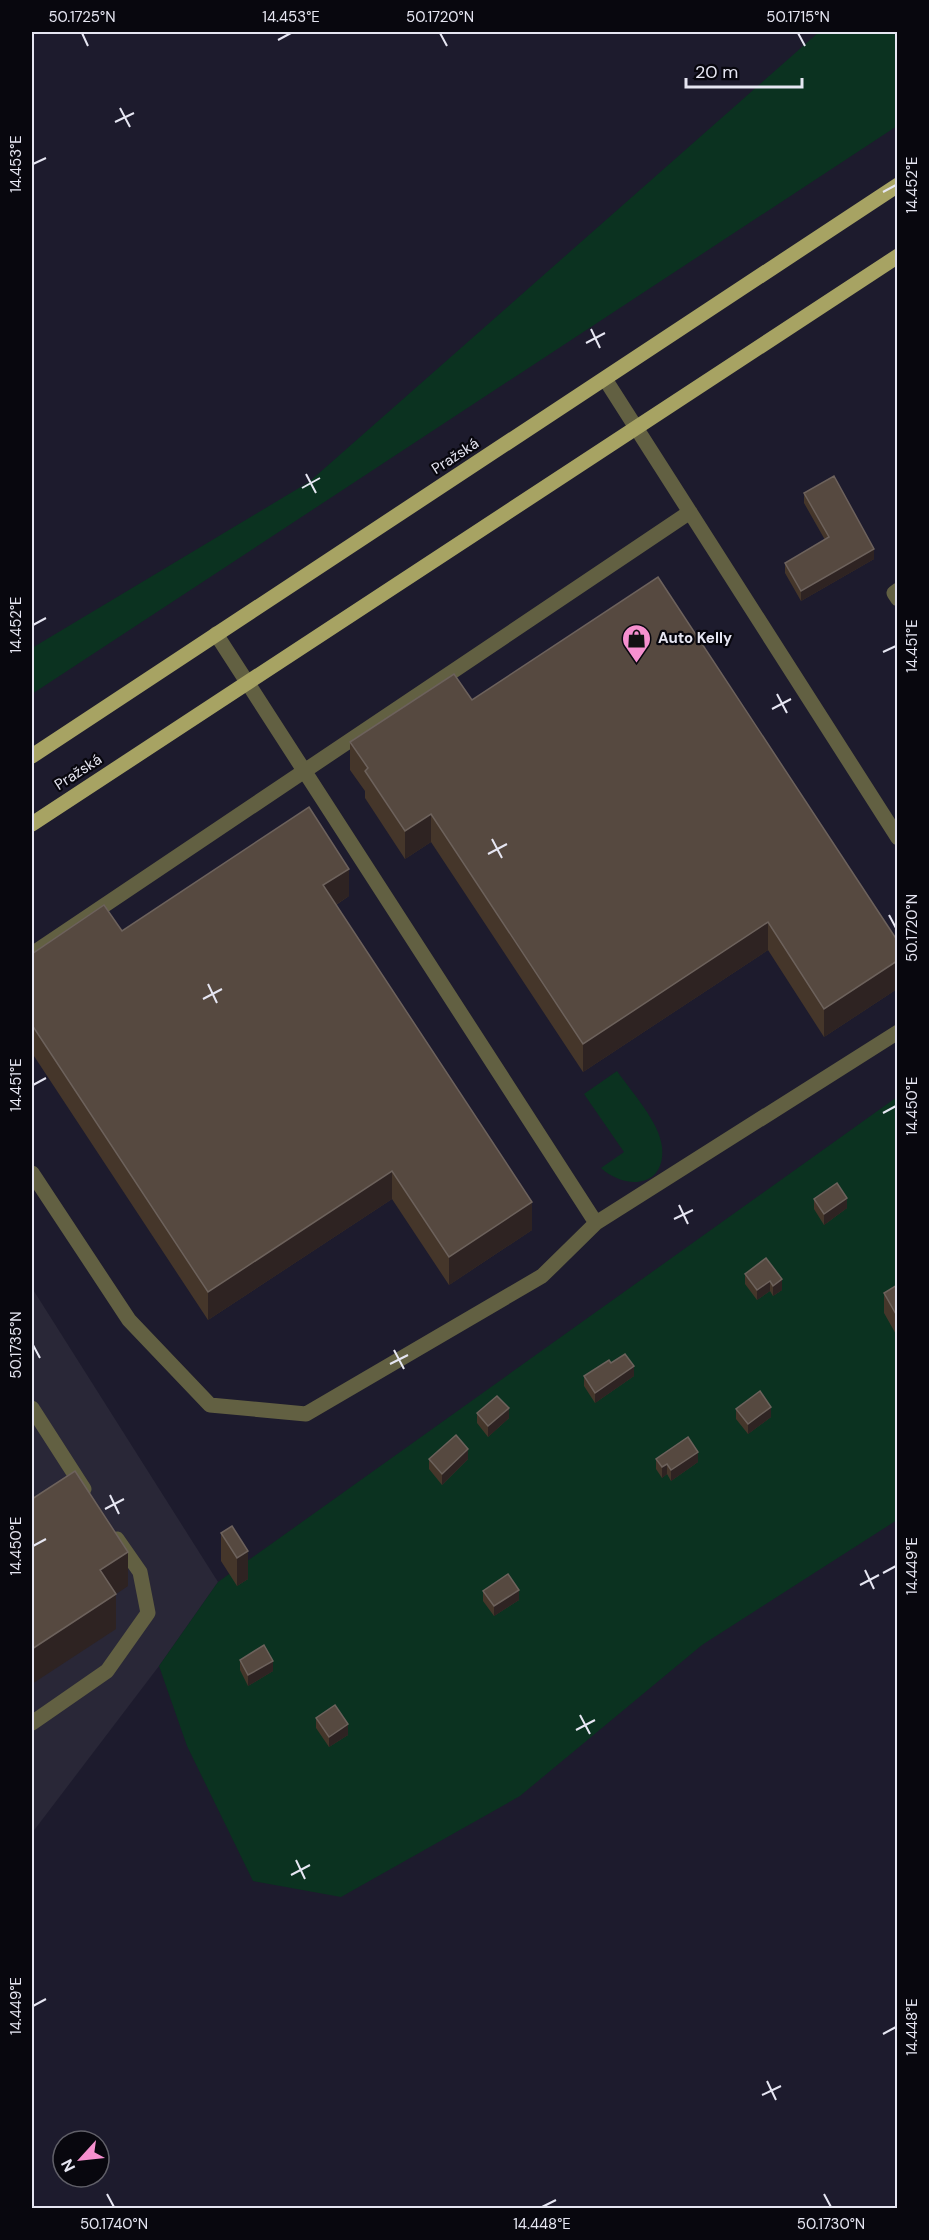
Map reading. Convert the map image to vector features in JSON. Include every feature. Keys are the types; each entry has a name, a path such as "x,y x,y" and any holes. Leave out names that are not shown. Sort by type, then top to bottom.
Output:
{"main road":[{"name":"Pražská","path":"32,756 897,185"},
{"name":"Pražská","path":"32,824 897,256"}],"lane":[{"path":"605,379 897,838"},
{"path":"32,954 690,513"},
{"path":"897,590 894,593 897,599"},
{"path":"216,634 596,1223"},
{"path":"32,1173 129,1320 210,1405 306,1414 542,1276 596,1223 897,1032"},
{"path":"32,1408 95,1505"},
{"path":"32,1723 107,1671 148,1613 140,1572 108,1524"}],"shaded area":[{"path":"32,1288 218,1582 159,1666 32,1833"}],"green space":[{"path":"819,32 897,32 897,126 32,694 32,648 309,482"},
{"path":"617,1071 644,1108 660,1138 662,1161 658,1171 642,1181 621,1180 601,1168 624,1152 584,1094"},
{"path":"897,1097 897,1520 702,1645 520,1796 341,1897 253,1881 187,1746 159,1666 218,1582"}],"building":[{"path":"834,476 874,549 801,591 785,563 829,537 804,493"},
{"path":"658,577 897,940 897,961 824,1009 768,922 583,1044 431,814 405,831 365,771 368,768 350,742 454,674 472,700"},
{"path":"309,807 349,869 323,885 532,1202 449,1257 392,1171 208,1292 32,1025 32,954 104,905 122,931"},
{"path":"837,1183 847,1198 824,1214 814,1199"},
{"path":"766,1258 782,1279 773,1286 770,1281 757,1290 745,1274"},
{"path":"897,1285 897,1316 884,1293"},
{"path":"625,1354 634,1366 595,1393 584,1376 609,1360 611,1363"},
{"path":"760,1391 771,1407 748,1424 736,1409"},
{"path":"497,1396 509,1408 488,1426 477,1413"},
{"path":"456,1435 468,1449 442,1474 429,1459"},
{"path":"688,1437 698,1452 671,1470 667,1464 662,1467 656,1459"},
{"path":"75,1471 128,1552 100,1570 116,1594 32,1649 32,1499"},
{"path":"232,1526 248,1551 237,1558 221,1533"},
{"path":"508,1574 519,1590 494,1606 483,1591"},
{"path":"264,1645 273,1661 248,1675 240,1660"},
{"path":"335,1705 348,1724 329,1737 316,1718"}],"place":[{"name":"Auto Kelly","path":"637,664"}]}
